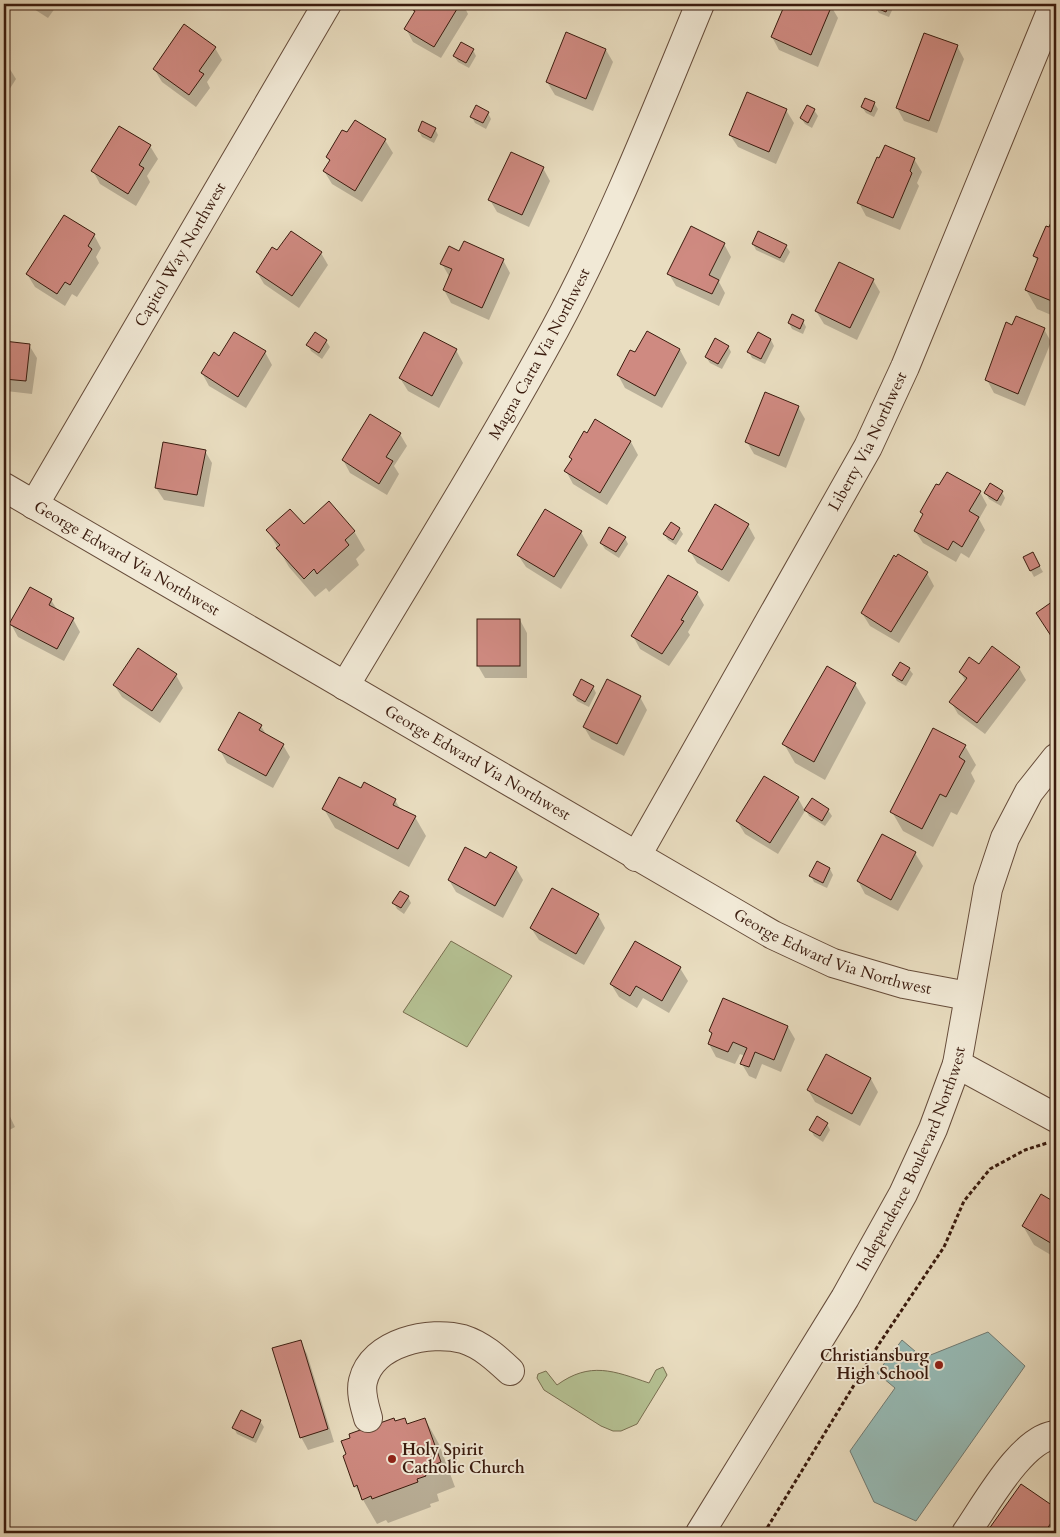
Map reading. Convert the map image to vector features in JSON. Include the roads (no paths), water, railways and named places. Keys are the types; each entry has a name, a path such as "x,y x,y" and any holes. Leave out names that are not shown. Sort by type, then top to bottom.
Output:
{"street":[{"name":"Capitol Way Northwest","path":"34,505 327,4"},
{"name":"Magna Carta Via Northwest","path":"345,686 556,328 628,177 700,4"},
{"name":"Liberty Via Northwest","path":"636,857 868,447 905,367 1054,4"},
{"name":"George Edward Via Northwest","path":"4,487 636,857 773,935 832,963 904,984 968,996"},
{"name":"Independence Boulevard Northwest","path":"700,1533 845,1298 903,1194 933,1129 957,1064 988,889 1005,838 1029,792 1056,758"},
{"path":"957,1064 1054,1130"},
{"path":"368,1418 362,1398 362,1381 369,1365 385,1351 406,1341 425,1336 443,1335 464,1339 483,1348 510,1371"},
{"path":"966,1533 1023,1452 1047,1435 1056,1435"}],"water":[{"path":"988,1332 1025,1366 916,1521 874,1502 850,1451 895,1388 877,1373 902,1340 923,1358"}],"place":[{"name":"Christiansburg High School","path":"939,1365"},
{"name":"Holy Spirit Catholic Church","path":"392,1459"}]}
